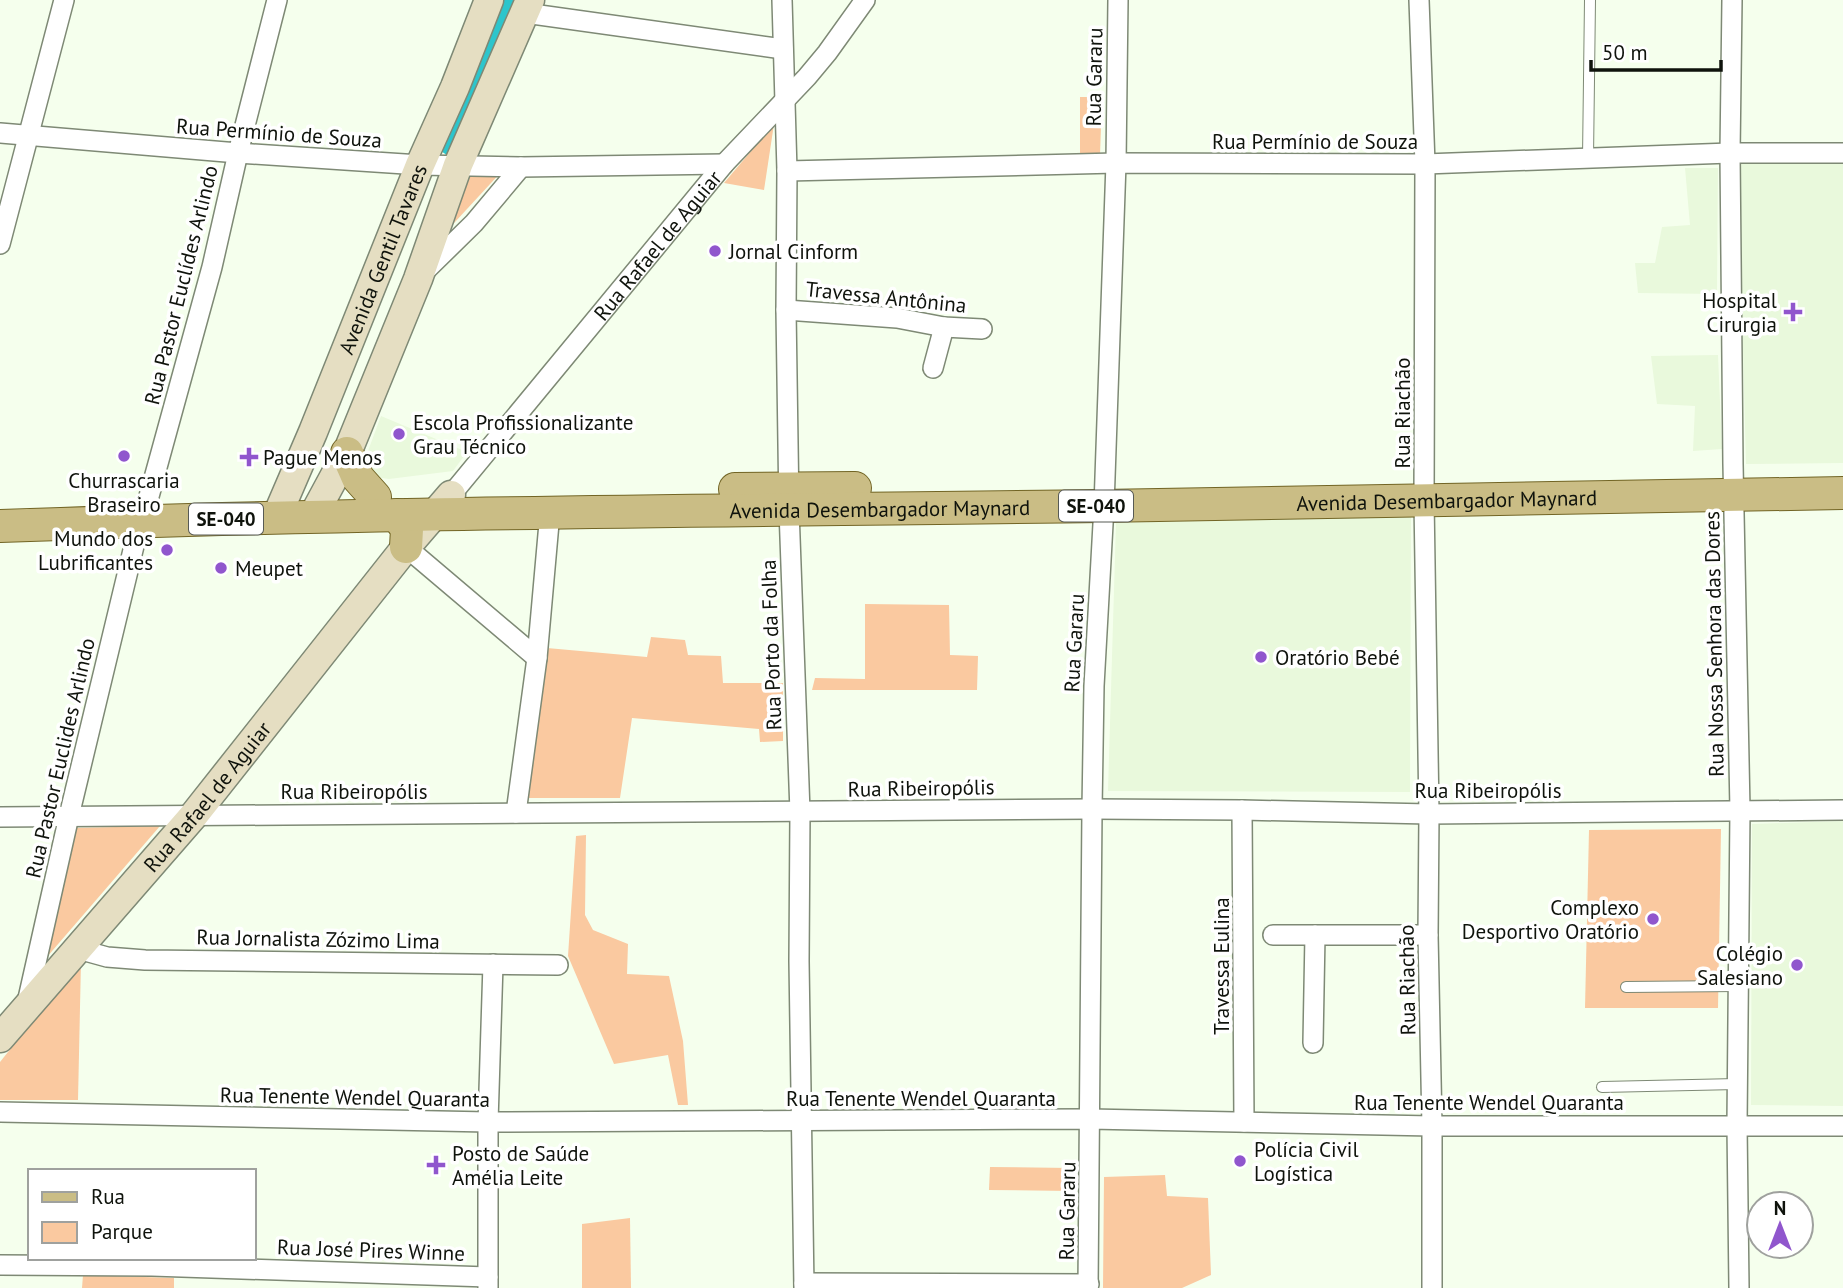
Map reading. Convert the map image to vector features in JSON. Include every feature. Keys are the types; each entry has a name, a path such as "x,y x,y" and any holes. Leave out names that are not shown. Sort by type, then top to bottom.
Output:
{"main road":[{"name":"Avenida Gentil Tavares","path":"280,508 489,0"},
{"name":"Avenida Gentil Tavares","path":"318,506 347,453 418,279 455,165 527,6"},
{"path":"347,453 358,478 407,529 406,547"},
{"name":"Avenida Desembargador Maynard","path":"0,504 144,510 789,499 1424,493 1734,487 1843,477"},
{"name":"Avenida Desembargador Maynard","path":"1734,487 1843,493"},
{"name":"Avenida Desembargador Maynard","path":"442,505 550,512 789,499"},
{"name":"Rua Rafael de Aguiar","path":"0,1038 194,815 442,505"},
{"name":"Avenida Desembargador Maynard","path":"0,526 144,510"}],"street":[{"path":"0,244 64,0"},
{"name":"Rua Pastor Euclídes Arlindo","path":"144,510 212,267 277,0"},
{"name":"Rua Porto da Folha","path":"782,0 789,499 800,812 799,961 804,1285"},
{"name":"Rua Rafael de Aguiar","path":"442,505 724,164 807,78 866,0"},
{"name":"Rua Gararu","path":"1088,1286 1094,686 1116,163 1118,0"},
{"name":"Rua Riachão","path":"1419,0 1424,164 1424,493 1432,1288"},
{"name":"Rua Nossa Senhora das Dores","path":"1732,0 1730,153 1740,810 1737,1084 1740,1288"},
{"path":"527,6 783,49"},
{"name":"Rua Permínio de Souza","path":"0,133 423,165 522,167 724,164"},
{"name":"Rua Permínio de Souza","path":"786,171 1116,163 1424,164 1730,153 1843,153"},
{"name":"Avenida Gentil Tavares","path":"418,279 474,223 522,167"},
{"name":"Travessa Antônina","path":"786,310 897,318 944,327 982,330"},
{"path":"933,369 944,327"},
{"name":"Rua Pastor Euclides Arlindo","path":"26,1007 69,816 144,510"},
{"path":"516,813 537,658 550,512"},
{"path":"406,547 537,658"},
{"name":"Rua Ribeiropólis","path":"0,817 1092,809 1429,814 1843,810"},
{"name":"Travessa Eulina","path":"1242,810 1244,1122"},
{"path":"1273,935 1429,935"},
{"path":"1313,1043 1315,935"},
{"name":"Rua Jornalista Zózimo Lima","path":"78,949 107,957 145,960 558,965"},
{"path":"488,1282 488,1122 493,964"},
{"name":"Rua Tenente Wendel Quaranta","path":"0,1112 488,1122 1090,1119 1432,1126 1843,1126"},
{"name":"Rua José Pires Winne","path":"0,1265 152,1266 488,1282"},
{"path":"804,1285 1088,1286"}],"lane":[{"path":"1588,158 1590,0"},
{"path":"1626,987 1738,986"},
{"path":"1602,1087 1737,1084"}],"shaded area":[{"name":"Hospital Cirurgia","path":"1843,158 1843,463 1746,464 1738,161"},
{"path":"1685,168 1718,168 1717,294 1638,293 1635,263 1655,263 1662,227 1690,225"},
{"path":"1718,355 1722,449 1693,451 1695,406 1657,404 1651,356"},
{"name":"Escola Profissionalizante Grau Técnico","path":"381,416 467,452 453,471 389,479 375,477 365,459"},
{"name":"Oratório Bebé","path":"1411,515 1410,792 1108,791 1116,523"},
{"name":"Colégio Salesiano","path":"1843,821 1843,1106 1751,1105 1752,824"}],"green space":[{"path":"1080,97 1102,97 1100,155 1080,156"},
{"path":"774,124 764,190 724,183"},
{"path":"462,169 503,170 431,248"},
{"path":"865,604 949,605 950,655 978,656 977,690 812,690 815,678 865,679"},
{"path":"651,637 685,640 688,655 721,656 723,683 783,683 783,741 760,742 759,729 632,718 620,798 527,798 547,648 647,657"},
{"path":"160,826 40,965 71,828"},
{"name":"Complexo Desportivo Oratório","path":"1721,829 1718,1008 1585,1008 1589,830"},
{"path":"586,835 585,915 593,930 628,944 627,974 669,976 683,1041 688,1105 678,1105 668,1055 614,1064 568,956 576,836"},
{"path":"81,961 78,1100 0,1100 0,1062"},
{"path":"990,1167 1071,1168 1071,1191 989,1190"},
{"path":"1165,1175 1167,1196 1208,1198 1211,1275 1182,1288 1103,1288 1104,1177"},
{"path":"630,1218 631,1288 582,1288 582,1224"},
{"path":"83,1275 174,1278 174,1288 82,1288"}],"waterway":[{"path":"449,146 508,0"}],"place":[{"name":"Jornal Cinform","path":"715,251"},
{"name":"Hospital Cirurgia","path":"1793,312"},
{"name":"Escola Profissionalizante Grau Técnico","path":"399,434"},
{"name":"Churrascaria Braseiro","path":"124,456"},
{"name":"Pague Menos","path":"249,457"},
{"name":"Mundo dos Lubrificantes","path":"167,550"},
{"name":"Meupet","path":"221,568"},
{"name":"Oratório Bebé","path":"1261,657"},
{"name":"Complexo Desportivo Oratório","path":"1653,919"},
{"name":"Colégio Salesiano","path":"1797,965"},
{"name":"Polícia Civil Logística","path":"1240,1161"},
{"name":"Posto de Saúde Amélia Leite","path":"436,1165"}]}
